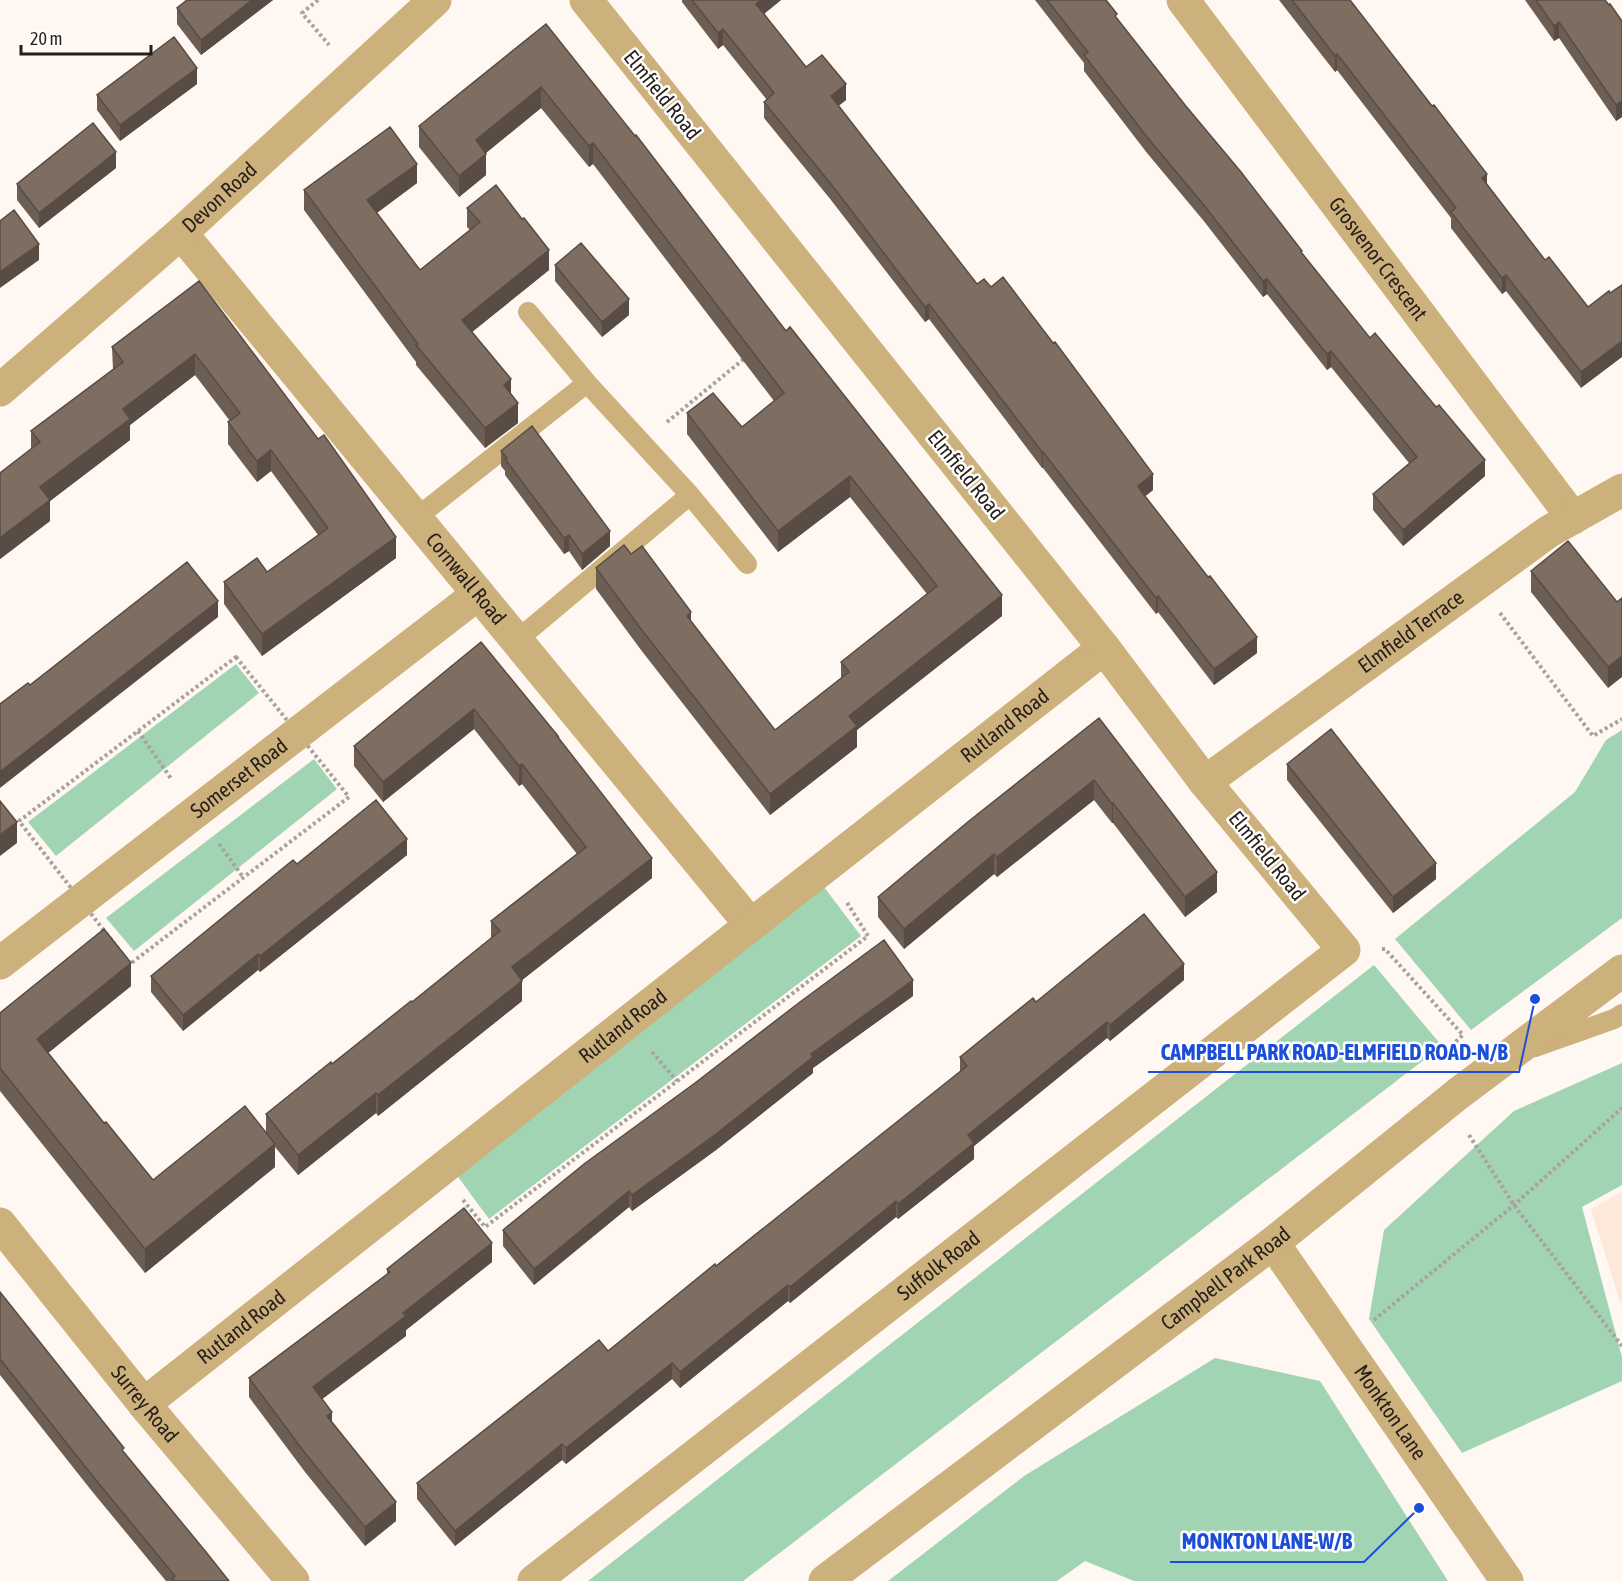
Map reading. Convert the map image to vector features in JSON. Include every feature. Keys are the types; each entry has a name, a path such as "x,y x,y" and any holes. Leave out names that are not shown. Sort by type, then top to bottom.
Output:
{"street":[{"name":"Devon Road","path":"0,390 181,234 435,0"},
{"name":"Elmfield Road","path":"586,0 1104,648 1205,782 1344,950"},
{"name":"Grosvenor Crescent","path":"1183,0 1573,518"},
{"name":"Cornwall Road","path":"181,234 751,925"},
{"name":"Elmfield Terrace","path":"1205,782 1548,532 1622,490"},
{"name":"Somerset Road","path":"0,963 478,594"},
{"name":"Rutland Road","path":"144,1404 1104,648"},
{"name":"Suffolk Road","path":"534,1581 1344,950"},
{"name":"Campbell Park Road","path":"825,1581 1273,1243 1459,1093 1622,971"},
{"name":"Surrey Road","path":"0,1224 144,1404 293,1581"},
{"name":"Monkton Lane","path":"1273,1243 1507,1581"}],"lane":[{"path":"528,312 586,383 690,495 747,564"},
{"path":"416,518 586,383"},
{"path":"517,640 690,495"},
{"path":"1507,1058 1622,1014"}],"path":[{"path":"318,0 302,13 354,75"},
{"path":"642,443 750,354"},
{"path":"1478,583 1593,736 1622,719"},
{"path":"440,1171 485,1227 868,936 825,868"},
{"path":"1344,950 1385,949 1463,1035"},
{"path":"1344,1345 1514,1204 1622,1108"},
{"path":"1514,1204 1622,1346"}],"shaded area":[{"path":"1622,1192 1622,1308 1591,1209"}],"green space":[{"path":"236,664 259,693 56,856 28,822"},
{"path":"1622,730 1622,918 1471,1030 1395,939 1575,792 1606,740"},
{"path":"314,759 337,789 134,951 106,918"},
{"path":"824,887 861,936 489,1219 456,1174"},
{"path":"1374,965 1442,1046 743,1581 588,1581"},
{"path":"1622,1063 1622,1185 1582,1207 1622,1357 1622,1381 1462,1453 1369,1319 1384,1230 1514,1111"},
{"path":"1215,1358 1320,1381 1448,1581 1134,1581 1085,1561 1057,1581 888,1581 1024,1476"}],"building":[{"path":"187,0 252,0 201,40 177,8"},
{"path":"692,0 761,0 756,4 806,67 822,55 846,84 831,96 977,284 984,279 991,287 1003,277 1053,343 1055,342 1153,474 1138,486 1141,491 1257,637 1214,669 1042,452 929,304 925,307 831,184 764,102 774,93 723,29 718,33"},
{"path":"1047,0 1106,0 1117,14 1115,16 1241,172 1370,338 1375,333 1436,407 1439,405 1485,460 1403,530 1373,494 1417,457 1331,351 1327,354 1267,279 1263,281 1147,137 1084,55 1088,52"},
{"path":"1292,0 1350,0 1487,174 1482,178 1545,260 1549,257 1588,307 1609,291 1610,293 1622,285 1622,341 1581,372 1506,275 1502,278 1451,212 1456,208 1337,54 1335,56"},
{"path":"1536,0 1605,0 1610,4 1622,21 1622,101 1616,105 1559,22 1554,26"},
{"path":"546,24 636,135 786,331 790,327 1002,595 849,716 857,726 770,794 596,568 624,545 631,554 642,546 691,612 687,616 775,730 849,672 841,662 937,586 850,476 778,531 687,413 713,393 742,427 784,393 593,143 589,146 541,87 476,140 486,154 459,176 419,126"},
{"path":"174,37 197,68 120,125 97,95"},
{"path":"93,123 116,152 39,213 17,184"},
{"path":"390,127 417,164 367,200 420,270 480,222 467,208 496,185 549,250 462,320 511,379 504,385 518,403 485,428 416,345 418,344 304,190"},
{"path":"14,210 39,244 0,272 0,221"},
{"path":"581,243 629,299 602,322 555,265"},
{"path":"199,281 318,439 324,435 396,537 262,634 224,582 257,558 267,572 328,528 271,450 257,461 228,422 240,413 195,354 123,409 130,419 40,487 50,500 0,538 0,473 40,442 31,431 123,362 112,347"},
{"path":"532,426 610,531 582,554 569,535 564,538 501,451"},
{"path":"1568,541 1617,602 1622,598 1622,656 1608,667 1531,571"},
{"path":"187,562 218,601 0,772 0,704 28,683 30,685"},
{"path":"481,642 558,736 652,858 512,967 522,981 298,1155 266,1114 500,931 491,921 586,847 522,764 519,766 474,709 383,782 354,746"},
{"path":"1099,718 1217,872 1185,897 1094,780 997,857 994,854 904,929 878,897"},
{"path":"1331,729 1436,863 1393,897 1287,764"},
{"path":"376,800 407,839 183,1015 151,976 293,860 297,864"},
{"path":"0,801 17,822 0,835"},
{"path":"1144,914 1184,964 1110,1025 1107,1022 968,1135 974,1143 898,1204 896,1201 680,1372 672,1363 566,1448 562,1444 455,1531 417,1483 599,1340 608,1351 967,1066 960,1057 1033,998 1036,1002"},
{"path":"104,929 131,963 37,1039 153,1180 245,1106 275,1144 145,1249 0,1068 0,1013"},
{"path":"884,940 913,980 811,1054 813,1057 716,1134 632,1195 629,1191 534,1269 503,1230 584,1164"},
{"path":"464,1208 492,1243 403,1313 406,1316 313,1387 332,1412 327,1416 396,1502 365,1527 305,1453 249,1378 390,1272 387,1269"},
{"path":"0,1292 124,1448 122,1450 229,1581 174,1581 172,1578 175,1576 0,1359"}],"place":[{"name":"CAMPBELL PARK ROAD-ELMFIELD ROAD-N/B","path":"1535,999"},
{"name":"MONKTON LANE-W/B","path":"1419,1508"}]}
